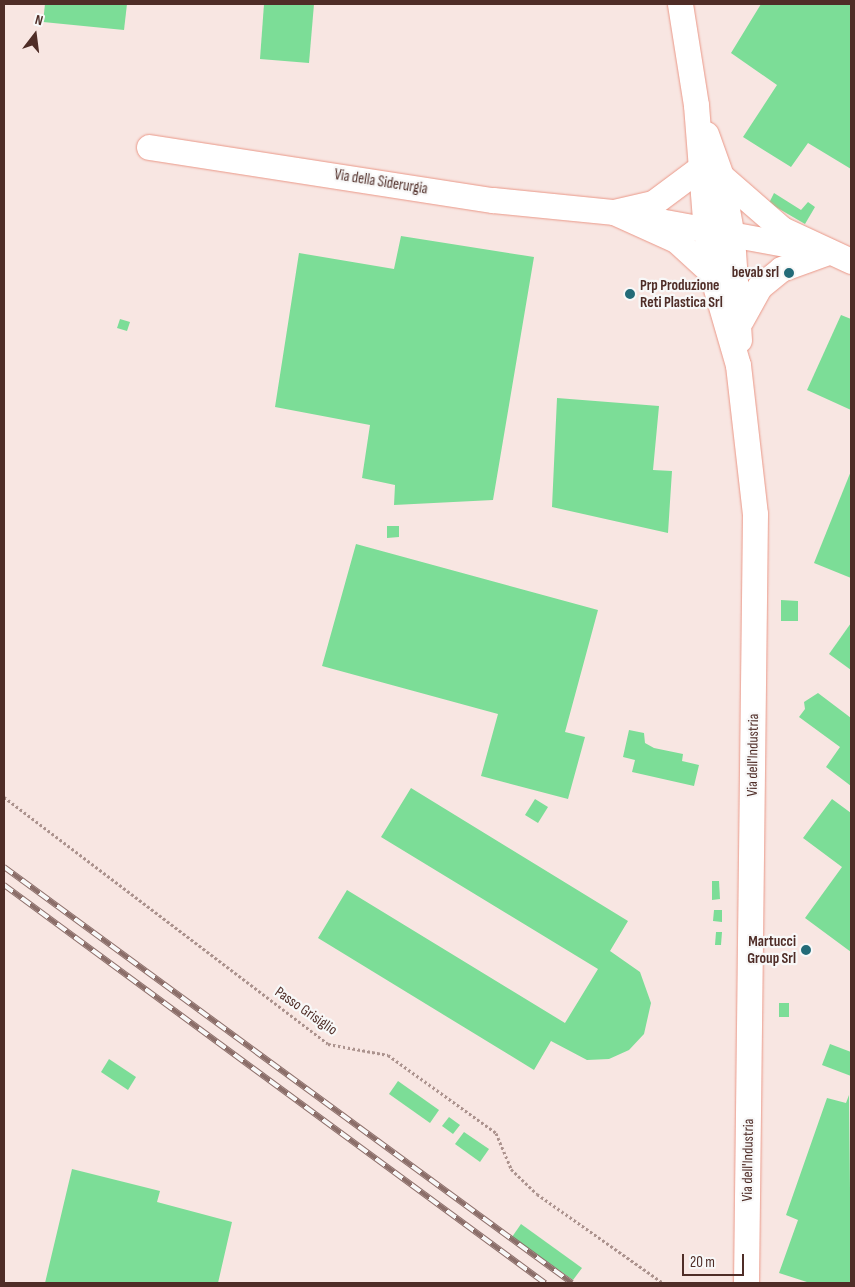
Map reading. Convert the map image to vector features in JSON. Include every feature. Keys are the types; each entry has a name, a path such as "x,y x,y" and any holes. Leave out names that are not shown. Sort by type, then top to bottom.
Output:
{"street":[{"path":"680,4 696,105 710,172 732,237 741,320 738,365"},
{"name":"Via della Siderurgia","path":"149,147 492,200 614,212 653,203 710,172"},
{"path":"706,231 710,172"},
{"path":"710,172 782,229 828,252 851,261"},
{"path":"614,212 732,237 828,252"},
{"name":"Via della Siderurgia","path":"614,212 676,240 713,274"},
{"name":"Via dell'Industria","path":"706,231 713,274 738,365 755,514 746,1283"},
{"path":"741,320 759,287 781,269 828,252"}],"path":[{"name":"Passo Grisiglio","path":"4,797 328,1044 388,1055 496,1133 511,1169 537,1194 663,1283"}],"building":[{"path":"45,4 127,4 124,30 43,22"},
{"path":"264,4 314,4 309,63 260,59"},
{"path":"761,4 851,4 851,169 808,143 791,167 743,137 777,85 731,53"},
{"path":"774,193 801,210 808,202 815,207 805,224 769,203"},
{"path":"401,236 534,257 493,500 394,505 395,485 362,478 370,425 275,407 299,253 394,269"},
{"path":"841,315 851,319 851,410 807,390"},
{"path":"120,319 130,322 127,331 117,328"},
{"path":"557,398 659,406 653,470 672,471 668,533 552,507"},
{"path":"851,471 851,578 814,563"},
{"path":"387,526 399,526 399,537 387,538"},
{"path":"356,544 598,610 565,732 585,737 568,799 481,776 498,714 322,666"},
{"path":"781,600 798,601 798,621 781,621"},
{"path":"851,623 851,670 829,654"},
{"path":"818,693 851,718 851,786 826,767 840,747 799,717 805,709 804,702"},
{"path":"629,730 644,733 645,743 654,748 683,754 682,761 699,765 694,786 632,772 635,760 623,757"},
{"path":"411,788 628,921 610,951 640,972 651,1003 644,1034 629,1050 609,1059 587,1060 551,1041 534,1070 318,938 347,890 565,1023 598,969 381,837"},
{"path":"535,799 548,807 538,823 525,815"},
{"path":"832,799 851,813 851,952 805,918 842,867 803,838"},
{"path":"712,881 719,881 720,899 712,900"},
{"path":"714,910 722,910 722,922 713,921"},
{"path":"716,932 722,932 721,945 715,945"},
{"path":"779,1003 789,1003 789,1017 779,1017"},
{"path":"830,1044 851,1052 851,1076 822,1065"},
{"path":"109,1059 136,1077 128,1090 101,1072"},
{"path":"398,1081 439,1110 430,1123 389,1094"},
{"path":"849,1095 851,1283 810,1283 779,1273 798,1220 786,1215 827,1098 846,1103"},
{"path":"449,1117 460,1125 453,1134 442,1126"},
{"path":"464,1132 489,1149 480,1162 455,1144"},
{"path":"72,1169 160,1191 157,1202 232,1222 218,1283 45,1283"},
{"path":"521,1224 582,1268 573,1280 512,1237"}],"railway":[{"path":"4,867 572,1283"},
{"path":"4,885 545,1283"}],"place":[{"name":"bevab srl","path":"789,273"},
{"name":"Prp Produzione Reti Plastica Srl","path":"630,294"},
{"name":"Martucci Group Srl","path":"806,950"}]}
